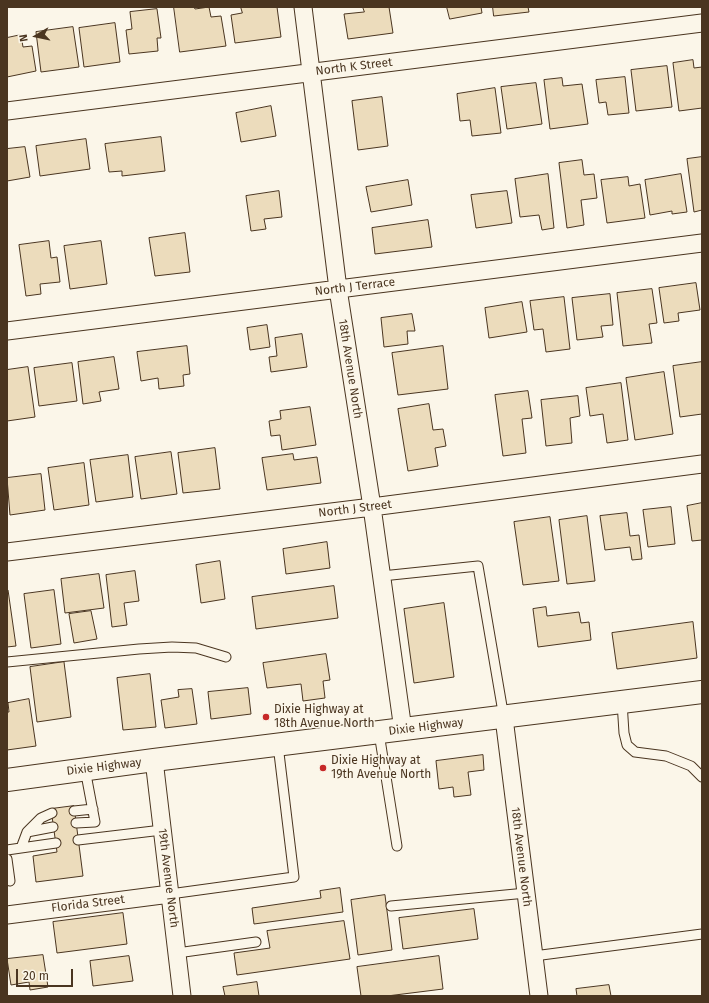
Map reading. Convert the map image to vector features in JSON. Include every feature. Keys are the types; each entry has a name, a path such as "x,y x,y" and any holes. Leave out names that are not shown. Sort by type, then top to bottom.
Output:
{"main road":[{"name":"Dixie Highway","path":"7,780 154,760 504,718 702,692"}],"street":[{"name":"18th Avenue North","path":"303,7 338,289 372,507 403,730"},
{"name":"North K Street","path":"7,111 702,23"},
{"name":"North J Terrace","path":"7,331 702,243"},
{"name":"North J Street","path":"7,552 372,507 702,464"},
{"name":"18th Avenue North","path":"504,718 539,996"},
{"name":"19th Avenue North","path":"154,760 182,996"},
{"name":"Florida Street","path":"7,915 170,894"}],"lane":[{"path":"382,576 478,566 504,718"},
{"path":"7,662 172,647 196,648 226,657"},
{"path":"622,702 624,733 627,745 634,752 666,756 691,766 702,777"},
{"path":"379,733 397,846"},
{"path":"170,894 294,877 278,745"},
{"path":"85,769 97,838"},
{"path":"74,811 93,809"},
{"path":"21,848 27,832 41,818 52,814"},
{"path":"76,823 95,822"},
{"path":"27,832 53,827"},
{"path":"78,840 162,830"},
{"path":"7,850 56,843"},
{"path":"7,859 10,881"},
{"path":"391,906 526,893"},
{"path":"534,956 702,934"},
{"path":"177,953 256,942"}],"building":[{"path":"174,7 194,7 195,9 209,7 211,17 221,16 226,46 180,52"},
{"path":"241,7 277,7 281,37 235,43 231,15 242,13"},
{"path":"363,7 389,7 393,33 348,39 344,14 364,12"},
{"path":"447,7 481,7 482,13 450,19"},
{"path":"493,7 528,7 529,12 494,16"},
{"path":"157,9 161,38 157,38 158,51 129,54 126,30 132,29 130,12"},
{"path":"115,23 120,62 84,67 79,28"},
{"path":"73,27 79,67 41,72 36,32"},
{"path":"21,35 23,47 32,46 36,71 7,77 7,38"},
{"path":"693,60 694,68 702,67 702,108 679,111 673,63"},
{"path":"667,66 672,107 636,111 631,70"},
{"path":"625,77 629,113 608,115 606,102 599,103 596,80"},
{"path":"562,78 563,86 582,84 588,124 550,129 544,80"},
{"path":"536,83 542,124 507,129 501,87"},
{"path":"495,88 501,133 472,136 470,120 460,121 457,94"},
{"path":"382,97 388,146 358,150 352,101"},
{"path":"271,106 276,136 241,142 236,113"},
{"path":"161,137 165,171 122,176 122,171 109,172 105,144"},
{"path":"86,139 90,169 40,176 36,146"},
{"path":"25,147 30,177 7,181 7,149"},
{"path":"702,157 702,210 694,212 687,159"},
{"path":"582,160 584,175 594,174 597,198 581,200 584,225 567,228 559,163"},
{"path":"548,174 554,228 542,230 539,215 520,217 515,179"},
{"path":"681,174 687,212 672,214 672,211 650,215 645,180"},
{"path":"628,177 629,186 640,184 645,218 607,223 601,180"},
{"path":"408,180 412,205 371,212 366,187"},
{"path":"279,191 282,217 264,219 266,229 251,231 246,196"},
{"path":"507,191 512,223 476,228 471,195"},
{"path":"428,220 432,247 375,254 372,228"},
{"path":"185,233 190,272 155,276 149,238"},
{"path":"49,241 51,258 57,257 60,282 40,284 41,294 26,296 19,245"},
{"path":"101,241 107,284 70,289 64,246"},
{"path":"696,283 700,310 678,313 679,321 664,323 659,288"},
{"path":"652,289 657,323 649,324 652,343 623,346 617,293"},
{"path":"610,294 613,325 601,326 603,337 577,340 572,298"},
{"path":"564,297 570,349 546,352 543,329 534,330 530,301"},
{"path":"522,302 527,332 489,338 485,308"},
{"path":"412,314 415,331 407,331 408,344 384,347 381,318"},
{"path":"267,325 270,347 250,350 247,328"},
{"path":"302,334 307,367 271,372 269,357 277,356 275,338"},
{"path":"187,346 190,374 183,375 184,386 159,389 158,378 141,381 137,352"},
{"path":"443,346 448,389 398,395 392,353"},
{"path":"114,357 119,389 99,392 101,401 83,404 78,362"},
{"path":"702,362 702,414 680,417 673,366"},
{"path":"72,363 77,401 39,406 34,368"},
{"path":"28,367 35,417 7,421 7,370"},
{"path":"664,372 673,434 635,440 626,378"},
{"path":"621,383 628,440 607,443 603,414 590,416 586,388"},
{"path":"528,391 532,418 522,419 526,453 503,456 495,395"},
{"path":"578,396 580,416 570,418 572,443 546,446 541,400"},
{"path":"429,404 433,430 443,429 446,446 435,448 438,466 408,471 398,409"},
{"path":"310,407 316,445 282,450 280,435 271,436 269,421 281,419 280,411"},
{"path":"215,448 220,489 183,493 178,453"},
{"path":"171,452 177,494 141,499 135,457"},
{"path":"293,454 294,460 317,457 321,483 267,490 262,458"},
{"path":"128,455 133,497 96,502 90,460"},
{"path":"84,463 89,505 54,510 48,468"},
{"path":"41,474 45,510 10,515 7,478"},
{"path":"702,503 702,540 692,541 687,506"},
{"path":"671,507 675,544 648,547 643,510"},
{"path":"627,513 630,536 639,535 642,559 632,560 630,547 605,550 600,516"},
{"path":"587,516 595,581 567,584 559,520"},
{"path":"550,517 559,581 523,585 514,522"},
{"path":"327,542 330,568 286,574 283,549"},
{"path":"220,561 225,599 201,603 196,565"},
{"path":"135,571 139,601 124,603 127,625 112,627 106,575"},
{"path":"99,574 104,608 65,613 61,579"},
{"path":"334,586 338,618 256,629 252,597"},
{"path":"7,590 16,646 7,647"},
{"path":"54,590 61,644 31,648 24,594"},
{"path":"444,603 454,677 414,683 404,609"},
{"path":"546,607 547,616 579,612 581,623 589,622 591,640 538,647 533,609"},
{"path":"91,611 97,639 74,643 69,614"},
{"path":"693,622 697,658 617,669 612,633"},
{"path":"326,654 330,680 323,681 325,698 303,701 301,684 267,688 263,663"},
{"path":"64,662 71,717 37,722 30,667"},
{"path":"150,674 156,727 123,730 117,678"},
{"path":"248,688 251,714 211,719 208,692"},
{"path":"192,689 197,724 165,728 161,700 179,697 178,690"},
{"path":"29,699 36,746 7,750 8,703"},
{"path":"483,755 484,770 468,772 471,795 454,797 453,787 439,789 436,761"},
{"path":"74,806 83,876 36,882 33,856 57,852 51,809"},
{"path":"340,888 343,912 254,924 252,908 321,898 320,891"},
{"path":"385,895 392,950 358,955 351,900"},
{"path":"474,909 478,939 403,949 399,918"},
{"path":"123,913 127,944 57,953 53,922"},
{"path":"344,921 350,959 237,975 234,953 270,948 267,931"},
{"path":"43,955 48,987 30,990 29,982 11,985 7,959"},
{"path":"129,956 133,981 93,986 90,961"},
{"path":"439,956 443,989 387,996 361,996 357,967"},
{"path":"257,982 259,996 225,996 223,987"},
{"path":"609,985 611,996 577,996 576,989"}],"place":[{"name":"Dixie Highway at 18th Avenue North","path":"266,717"},
{"name":"Dixie Highway at 19th Avenue North","path":"323,768"}]}
